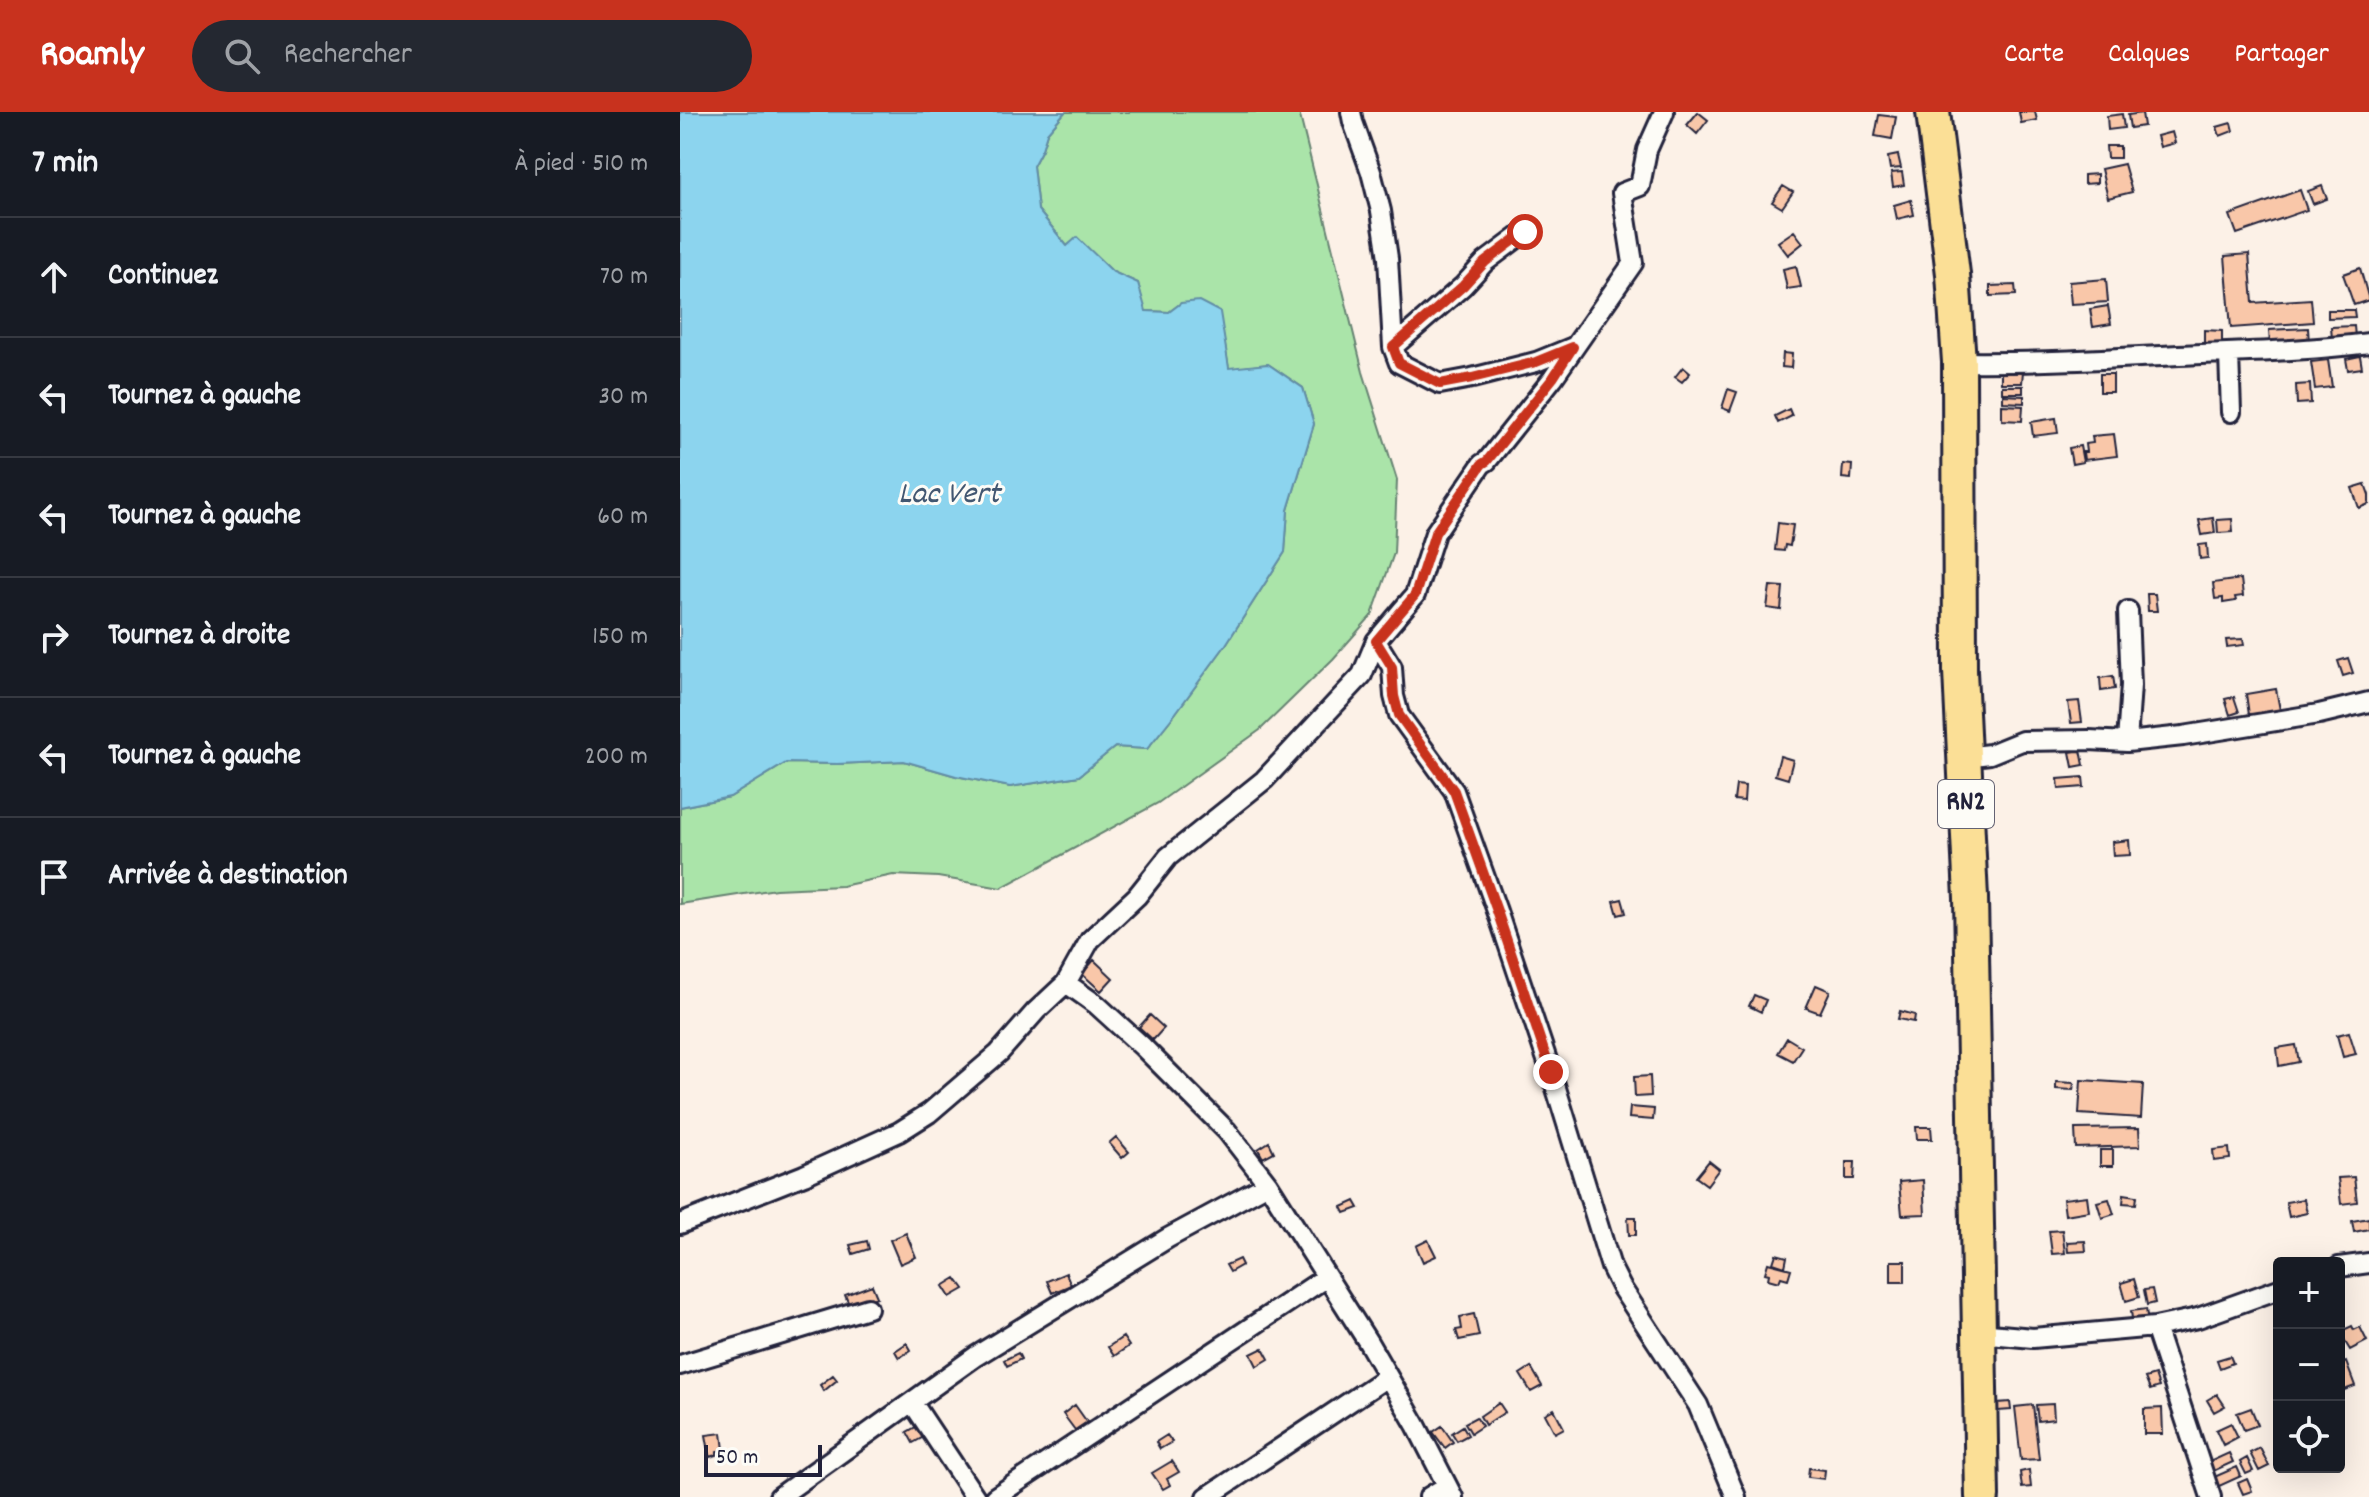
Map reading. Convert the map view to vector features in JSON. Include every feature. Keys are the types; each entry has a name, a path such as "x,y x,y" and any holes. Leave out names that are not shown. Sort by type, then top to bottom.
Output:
{"highway":[{"name":"RN2","path":"1933,112 1953,274 1959,362 1960,671 1971,898 1982,1497"}],"street":[{"path":"1351,112 1383,221 1393,347 1399,363 1440,384 1536,362 1573,347"},
{"path":"680,1224 804,1175 899,1132 929,1113 999,1053 1066,983 1090,940 1137,896 1168,857 1264,780 1362,675 1376,641 1415,595 1435,533 1450,510 1482,464 1553,378 1633,263 1622,193 1640,186 1647,150 1664,112"},
{"path":"1393,347 1463,286 1485,262 1525,232"},
{"path":"1959,362 2025,363 2229,354 2324,349 2369,343"},
{"path":"2229,354 2231,412"},
{"path":"2127,742 2131,685 2128,611"},
{"path":"1376,641 1392,667 1399,715 1454,791 1536,1028 1611,1267 1698,1405 1736,1497"},
{"path":"1964,757 1990,754 2022,741 2127,742 2183,736 2369,702"},
{"path":"1066,983 1097,1005 1143,1047 1227,1131 1268,1184 1368,1342 1450,1492 1429,1497"},
{"path":"779,1497 976,1356 1142,1254 1268,1184"},
{"path":"2345,1266 2369,1263"},
{"path":"995,1497 1325,1278"},
{"path":"1979,1333 2033,1338 2155,1327 2198,1318 2273,1291"},
{"path":"680,1365 868,1308"},
{"path":"2155,1327 2211,1497"},
{"path":"1207,1497 1387,1377"},
{"path":"912,1402 975,1497"}],"green space":[{"path":"1065,112 1299,112 1363,372 1397,480 1394,553 1372,615 1333,659 1260,730 1158,803 1001,888 938,877 893,875 842,886 776,889 680,904 680,807 730,797 786,763 904,761 1010,787 1079,776 1115,747 1147,749 1225,646 1285,552 1288,510 1314,424 1303,388 1268,364 1229,369 1219,312 1181,303 1169,312 1145,311 1138,283 1113,272 1077,238 1067,246 1038,210 1033,166 1047,133"}],"water":[{"name":"Lac Vert","path":"680,112 1065,112 1047,133 1033,166 1038,210 1067,246 1077,237 1113,272 1138,283 1146,311 1169,312 1181,303 1199,301 1220,312 1229,368 1268,364 1303,388 1314,424 1288,510 1285,552 1225,646 1147,749 1115,747 1079,776 1010,787 904,761 786,763 730,797 680,807"}],"building":[{"path":"1698,112 1708,120 1697,134 1687,125"},
{"path":"2019,112 2035,112 2037,120 2021,123"},
{"path":"2142,113 2144,126 2130,128 2128,115"},
{"path":"2122,114 2124,128 2108,130 2107,116"},
{"path":"1879,115 1896,117 1892,139 1875,136"},
{"path":"2231,123 2233,131 2220,136 2217,127"},
{"path":"2172,132 2175,143 2160,147 2157,136"},
{"path":"2106,146 2120,146 2120,158 2107,158"},
{"path":"1898,155 1901,168 1890,169 1888,157"},
{"path":"2124,164 2132,192 2108,198 2101,169"},
{"path":"1902,172 1904,185 1893,187 1891,173"},
{"path":"2097,174 2097,183 2084,184 2084,175"},
{"path":"1783,186 1793,192 1782,208 1772,202"},
{"path":"2322,186 2327,199 2313,204 2308,191"},
{"path":"2300,190 2307,210 2237,234 2230,215"},
{"path":"1911,200 1914,215 1897,219 1894,205"},
{"path":"1794,231 1803,243 1788,255 1778,242"},
{"path":"2249,254 2253,303 2311,299 2313,322 2231,328 2225,256"},
{"path":"1796,266 1801,287 1787,289 1783,269"},
{"path":"2360,268 2369,300 2354,305 2343,274"},
{"path":"2106,279 2108,302 2071,304 2069,282"},
{"path":"2015,285 2016,295 1990,296 1990,286"},
{"path":"2108,306 2111,324 2093,327 2090,309"},
{"path":"2328,310 2354,310 2355,317 2328,318"},
{"path":"2354,326 2355,337 2332,339 2331,327"},
{"path":"2308,328 2309,343 2270,345 2269,330"},
{"path":"2204,330 2222,331 2222,345 2204,344"},
{"path":"1783,353 1792,354 1791,368 1782,367"},
{"path":"2360,356 2362,368 2348,370 2346,359"},
{"path":"2328,360 2332,387 2315,389 2311,362"},
{"path":"1683,367 1690,373 1682,382 1675,377"},
{"path":"2001,370 2023,371 2022,383 2001,383"},
{"path":"2100,374 2113,374 2113,392 2100,392"},
{"path":"2310,384 2311,403 2297,404 2296,385"},
{"path":"2002,386 2023,386 2023,393 2002,393"},
{"path":"1728,389 1737,392 1730,411 1722,408"},
{"path":"2003,395 2024,396 2024,403 2003,402"},
{"path":"2002,405 2023,406 2022,421 2002,420"},
{"path":"1789,409 1792,416 1778,423 1775,416"},
{"path":"2056,418 2058,433 2033,436 2031,422"},
{"path":"2114,434 2117,456 2084,460 2085,444 2093,443 2092,436"},
{"path":"2080,446 2083,462 2072,464 2069,448"},
{"path":"1843,464 1852,465 1851,479 1842,478"},
{"path":"2365,484 2369,504 2359,508 2352,488"},
{"path":"2213,518 2215,533 2202,535 2199,520"},
{"path":"2232,519 2233,532 2218,533 2217,520"},
{"path":"1778,523 1793,525 1790,546 1785,545 1784,551 1775,550"},
{"path":"2207,544 2208,558 2200,559 2199,545"},
{"path":"2241,579 2243,596 2235,597 2236,601 2223,603 2223,598 2215,599 2213,583"},
{"path":"1770,586 1783,587 1781,610 1767,608"},
{"path":"2147,594 2155,594 2157,611 2148,611"},
{"path":"2243,639 2244,645 2227,647 2226,640"},
{"path":"2348,658 2353,673 2343,676 2338,661"},
{"path":"2113,676 2115,689 2101,691 2100,678"},
{"path":"2276,689 2280,710 2249,715 2246,694"},
{"path":"2234,697 2239,712 2230,715 2225,699"},
{"path":"2079,701 2082,722 2071,723 2068,702"},
{"path":"2081,750 2084,765 2073,767 2070,752"},
{"path":"1780,756 1793,760 1788,779 1775,775"},
{"path":"2083,777 2084,787 2059,789 2058,779"},
{"path":"1736,785 1745,786 1744,801 1734,800"},
{"path":"2129,840 2130,855 2113,856 2112,842"},
{"path":"1622,899 1626,913 1618,915 1614,901"},
{"path":"1094,960 1113,978 1101,991 1082,974"},
{"path":"1816,985 1830,991 1820,1013 1806,1008"},
{"path":"1754,995 1766,1000 1761,1012 1749,1006"},
{"path":"1900,1011 1915,1015 1914,1022 1898,1019"},
{"path":"1150,1015 1164,1028 1153,1040 1139,1027"},
{"path":"2349,1032 2356,1054 2343,1057 2337,1035"},
{"path":"1787,1038 1802,1047 1793,1061 1778,1053"},
{"path":"2296,1045 2299,1062 2279,1066 2277,1048"},
{"path":"1650,1076 1651,1096 1635,1097 1634,1077"},
{"path":"2081,1080 2143,1084 2141,1118 2079,1114"},
{"path":"2056,1082 2074,1083 2073,1090 2056,1089"},
{"path":"1630,1107 1654,1109 1653,1120 1629,1118"},
{"path":"1916,1127 1931,1127 1932,1139 1917,1139"},
{"path":"2139,1128 2140,1146 2076,1148 2075,1129"},
{"path":"1116,1137 1129,1152 1122,1158 1109,1143"},
{"path":"1269,1142 1274,1152 1263,1158 1258,1149"},
{"path":"2229,1148 2230,1159 2214,1161 2213,1150"},
{"path":"2100,1150 2113,1150 2113,1166 2100,1166"},
{"path":"1709,1161 1719,1169 1707,1185 1696,1177"},
{"path":"1846,1162 1855,1162 1854,1179 1846,1179"},
{"path":"2354,1177 2357,1202 2341,1204 2338,1178"},
{"path":"1923,1180 1925,1214 1902,1215 1899,1182"},
{"path":"2124,1194 2137,1196 2136,1204 2123,1203"},
{"path":"2087,1196 2089,1211 2065,1215 2063,1199"},
{"path":"2109,1199 2114,1214 2102,1218 2097,1202"},
{"path":"2304,1199 2307,1213 2289,1217 2286,1202"},
{"path":"1355,1201 1359,1208 1345,1213 1342,1207"},
{"path":"1628,1217 1636,1217 1636,1235 1629,1235"},
{"path":"2369,1218 2369,1229 2354,1232 2352,1221"},
{"path":"2062,1230 2065,1253 2052,1254 2049,1231"},
{"path":"906,1233 916,1257 900,1264 890,1240"},
{"path":"1428,1240 1436,1256 1423,1262 1416,1246"},
{"path":"867,1241 869,1249 853,1254 850,1245"},
{"path":"2085,1241 2086,1251 2068,1252 2067,1242"},
{"path":"1776,1254 1787,1257 1785,1267 1773,1263"},
{"path":"1239,1259 1242,1265 1230,1272 1226,1265"},
{"path":"1891,1261 1905,1261 1905,1282 1891,1282"},
{"path":"1768,1263 1791,1269 1788,1279 1781,1277 1779,1282 1768,1279 1769,1274 1765,1273"},
{"path":"1066,1273 1071,1285 1052,1293 1047,1281"},
{"path":"956,1278 964,1289 950,1297 943,1286"},
{"path":"2134,1279 2139,1297 2126,1301 2121,1283"},
{"path":"872,1285 877,1297 850,1307 845,1295"},
{"path":"2152,1289 2155,1303 2147,1305 2144,1290"},
{"path":"2146,1309 2148,1323 2133,1326 2131,1311"},
{"path":"1474,1314 1479,1336 1459,1340 1456,1330 1462,1329 1460,1317"},
{"path":"2360,1327 2367,1341 2350,1350 2345,1342 2345,1329"},
{"path":"1123,1337 1129,1346 1114,1356 1108,1347"},
{"path":"907,1343 911,1350 899,1358 895,1351"},
{"path":"1263,1348 1269,1359 1257,1366 1251,1354"},
{"path":"1018,1353 1021,1359 1007,1366 1004,1360"},
{"path":"2230,1356 2233,1363 2220,1368 2217,1360"},
{"path":"2345,1362 2355,1386 2345,1390"},
{"path":"1531,1367 1542,1386 1531,1392 1520,1374"},
{"path":"833,1375 837,1380 824,1391 820,1385"},
{"path":"2155,1375 2159,1387 2150,1390 2145,1378"},
{"path":"2217,1394 2225,1406 2214,1412 2207,1400"},
{"path":"2010,1402 2011,1410 1998,1411 1997,1403"},
{"path":"1499,1403 1505,1412 1485,1425 1480,1416"},
{"path":"2053,1404 2054,1419 2038,1421 2036,1405"},
{"path":"1075,1405 1087,1422 1075,1430 1063,1414"},
{"path":"2033,1405 2039,1459 2021,1460 2015,1407"},
{"path":"2162,1408 2163,1434 2144,1434 2144,1409"},
{"path":"2251,1408 2258,1425 2244,1430 2237,1413"},
{"path":"1554,1409 1564,1428 1555,1433 1545,1414"},
{"path":"1476,1417 1482,1426 1471,1433 1465,1423"},
{"path":"2231,1423 2238,1437 2223,1445 2216,1430"},
{"path":"921,1424 927,1435 913,1443 907,1432"},
{"path":"1442,1426 1453,1442 1445,1448 1433,1432"},
{"path":"1463,1426 1468,1435 1457,1441 1452,1433"},
{"path":"722,1433 724,1450 710,1457 706,1435"},
{"path":"1167,1435 1172,1442 1160,1449 1156,1442"},
{"path":"2260,1448 2269,1466 2259,1471 2250,1453"},
{"path":"2229,1453 2233,1462 2209,1473 2205,1464"},
{"path":"2247,1458 2253,1471 2246,1474 2240,1462"},
{"path":"1172,1461 1179,1472 1167,1479 1170,1485 1163,1489 1152,1473"},
{"path":"2237,1467 2241,1476 2217,1487 2212,1478"},
{"path":"1809,1468 1825,1470 1824,1479 1808,1477"},
{"path":"2029,1470 2031,1487 2022,1488 2020,1472"},
{"path":"2247,1479 2252,1491 2243,1494 2238,1483"}],"route":[{"path":"1525,232 1485,262 1436,311 1393,347 1399,363 1440,384 1536,362 1573,347 1553,378 1482,464 1435,533 1415,595 1376,641 1392,667 1399,715 1454,791 1551,1072"}]}
